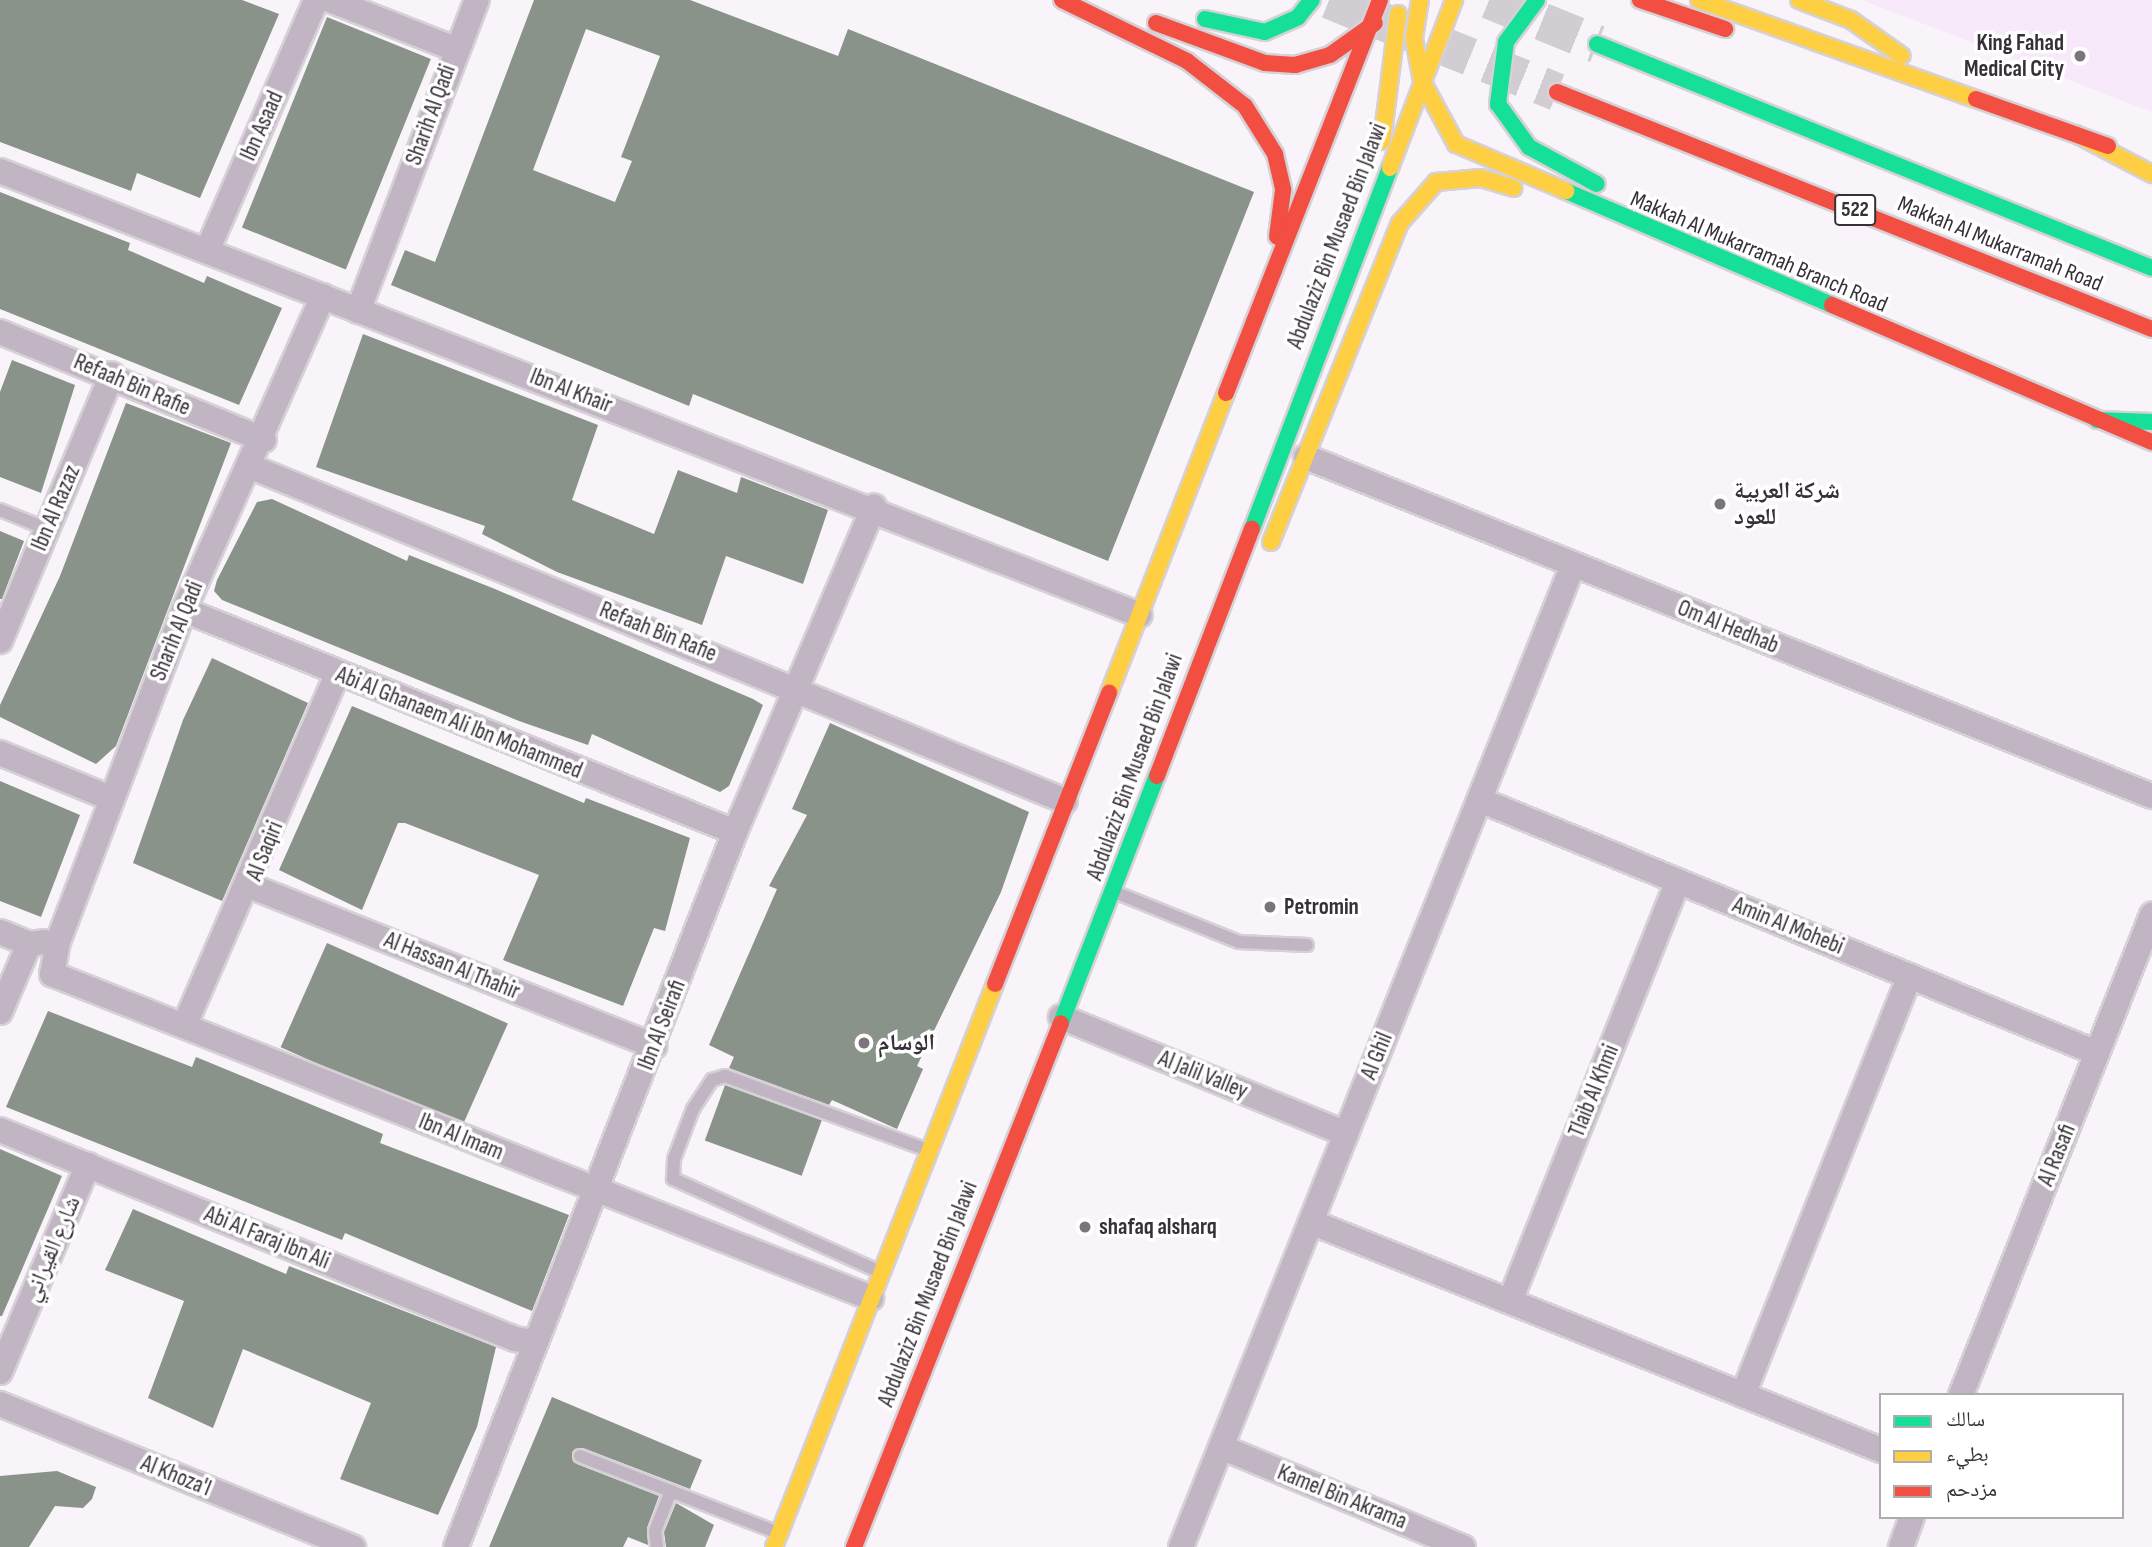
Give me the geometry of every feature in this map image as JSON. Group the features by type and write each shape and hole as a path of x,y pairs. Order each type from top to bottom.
{"main road":[{"path":"1062,0 1217,80 1263,129 1283,190 1272,288"},
{"path":"1091,0 1265,63 1295,65 1330,55 1370,27 1399,0"},
{"path":"1189,13 1265,32 1298,17 1312,0"},
{"name":"Abdulaziz Bin Musaed Bin Jalawi","path":"777,1540 1065,801 1272,288 1380,0"},
{"path":"1363,229 1388,115 1399,0"},
{"name":"Makkah Al Mukarramah Branch Road","path":"1420,0 1414,39 1422,81 1456,144 1483,160 2152,442"},
{"path":"1330,134 1392,57 1451,6 1469,0"},
{"path":"1537,0 1523,11 1501,60 1498,104 1511,126 1529,147 1763,278"},
{"path":"1640,0 1893,83 1949,90"},
{"path":"1699,0 2152,163"},
{"path":"1799,0 1851,20 1949,90"},
{"name":"Abdulaziz Bin Musaed Bin Jalawi","path":"854,1547 1061,1017 1113,892 1203,646 1451,6"},
{"name":"Makkah Al Mukarramah Road","path":"1597,44 2152,268"},
{"name":"Makkah Al Mukarramah Road","path":"1557,92 2152,329"},
{"path":"2076,134 2152,174"},
{"path":"1262,565 1400,223 1436,182 1481,178 1763,278"},
{"path":"2097,420 2152,422"},
{"path":"1203,646 1244,599"}],"street":[{"name":"Ibn Asaad","path":"207,251 316,0"},
{"path":"330,0 455,49"},
{"name":"Sharih Al Qadi","path":"358,311 455,49 477,0"},
{"name":"Ibn Al Khair","path":"0,171 358,311 874,506 1140,615"},
{"name":"Sharih Al Qadi","path":"52,974 58,941 184,610 249,466 264,440 323,296"},
{"name":"Refaah Bin Rafie","path":"0,332 112,374 264,440"},
{"name":"Ibn Al Razaz","path":"0,641 112,374"},
{"name":"Om Al Hedhab","path":"1306,457 2152,796"},
{"name":"Refaah Bin Rafie","path":"249,466 798,689 1065,801"},
{"name":"Ibn Al Seirafi","path":"456,1547 535,1342 597,1193 735,832 874,506"},
{"name":"Al Ghil","path":"1181,1547 1573,565"},
{"name":"Abi Al Ghanaem Ali Ibn Mohammed","path":"184,610 337,674 735,832"},
{"name":"Al Saqiri","path":"185,1024 250,886 337,674"},
{"path":"0,753 112,799"},
{"name":"Amin Al Mohebi","path":"1480,800 2097,1053"},
{"name":"Tlaib Al Khmi","path":"1510,1301 1678,881"},
{"name":"Al Hassan Al Thahir","path":"250,886 654,1046"},
{"name":"Al Rasafi","path":"1962,1393 2152,915"},
{"path":"0,932 29,944 58,941"},
{"path":"0,1012 29,944"},
{"name":"Ibn Al Imam","path":"52,974 185,1024 597,1193 871,1298"},
{"path":"1743,1395 1910,976"},
{"name":"Al Jalil Valley","path":"1061,1017 1346,1134"},
{"name":"Abi Al Faraj Ibn Ali","path":"0,1130 515,1339 535,1342"},
{"name":"شارع القيراني","path":"0,1372 88,1165"},
{"path":"1311,1222 1879,1449"},
{"name":"Al Khoza'I","path":"0,1404 353,1547"},
{"name":"Kamel Bin Akrama","path":"1221,1447 1463,1547"},
{"path":"1901,1547 1911,1519"}],"lane":[{"path":"0,510 47,529"},
{"path":"1113,892 1239,942 1307,945"},
{"path":"881,1273 673,1179 688,1121 712,1080 725,1076 929,1151"},
{"path":"580,1456 671,1491 777,1540"},
{"path":"657,1547 655,1531 671,1491"}],"shaded area":[{"name":"King Fahad Medical City","path":"1862,0 2152,0 2152,112"}],"building":[{"path":"0,0 242,0 279,14 200,198 137,173 131,191 0,142"},
{"path":"534,0 690,0 838,56 848,29 1254,192 1108,561 693,394 689,406 391,285 405,250 435,262","holes":["586,29 660,56 621,157 632,161 615,202 533,170"]},
{"path":"327,17 431,59 346,269 242,227"},
{"path":"0,192 130,243 128,250 204,283 207,276 282,308 239,405 0,309"},
{"path":"363,334 598,425 572,500 654,534 678,470 737,493 741,477 828,510 803,584 726,556 702,625 557,572 482,534 485,526 316,467"},
{"path":"12,360 75,385 41,493 0,477 0,392"},
{"path":"126,403 231,443 116,746 96,764 0,717 0,705 60,576"},
{"path":"272,499 407,561 409,555 495,589 763,705 729,786 720,792 592,734 588,745 519,721 222,600 214,591 217,580 257,502"},
{"path":"0,531 24,541 2,599 0,599"},
{"path":"212,658 308,703 222,901 133,863 183,720"},
{"path":"352,706 584,803 586,798 690,838 665,931 654,928 623,1006 503,960 539,875 405,823 398,823 362,910 279,870"},
{"path":"830,723 1029,812 1001,892 917,1066 923,1069 897,1129 832,1100 829,1105 729,1068 734,1057 709,1045 777,889 769,886 807,815 792,809"},
{"path":"0,781 80,815 41,917 0,901"},
{"path":"327,943 508,1024 462,1128 281,1047"},
{"path":"48,1011 192,1067 196,1057 383,1134 380,1143 569,1215 532,1311 345,1233 342,1240 6,1107"},
{"path":"725,1085 822,1120 802,1176 705,1140"},
{"path":"0,1149 62,1176 2,1316 0,1316"},
{"path":"133,1209 286,1274 289,1266 496,1347 477,1427 438,1515 340,1479 371,1403 243,1349 213,1428 148,1398 184,1301 105,1270"},
{"path":"552,1397 702,1460 690,1489 583,1448 572,1452 577,1464 659,1496 647,1528 648,1545 628,1537 623,1547 489,1547"},
{"path":"57,1471 96,1487 92,1499 83,1508 55,1506 29,1547 0,1547 0,1476"},
{"path":"676,1503 714,1525 705,1547 666,1547 664,1532"}],"tunnel":[{"path":"1329,0 1557,92"},
{"path":"1489,0 1597,44"}],"traffic: fast":[{"path":"1205,19 1265,32 1298,17 1312,0"},
{"path":"1537,0 1506,42 1498,104 1529,147 1597,184"},
{"path":"1597,44 2152,268"},
{"path":"1252,529 1390,168"},
{"path":"1566,191 1832,305"},
{"path":"2097,420 2152,422"},
{"path":"1061,1023 1157,776"}],"traffic: slow":[{"path":"1420,0 1414,39 1422,81 1456,144 1566,191"},
{"path":"1390,168 1454,0"},
{"path":"1699,0 1976,99"},
{"path":"1799,0 1851,20 1902,56"},
{"path":"1382,141 1398,14"},
{"path":"2076,134 2152,174"},
{"path":"1271,542 1400,223 1436,182 1481,178 1514,188"},
{"path":"1109,693 1226,393"},
{"path":"774,1547 995,984"}],"traffic: jam":[{"path":"1062,0 1187,61 1245,106 1275,154 1283,190 1277,237"},
{"path":"1226,393 1380,0"},
{"path":"1640,0 1725,29"},
{"path":"1156,23 1265,63 1295,65 1330,55 1375,23"},
{"path":"1557,92 2152,329"},
{"path":"1976,99 2108,146"},
{"path":"1832,305 2152,442"},
{"path":"1157,776 1252,529"},
{"path":"995,984 1109,693"},
{"path":"854,1547 1061,1023"}],"place":[{"name":"King Fahad Medical City","path":"2080,56"},
{"name":"شركة العربية للعود","path":"1720,504"},
{"name":"Petromin","path":"1270,907"},
{"name":"الوسام","path":"864,1043"},
{"name":"shafaq alsharq","path":"1085,1227"}]}
